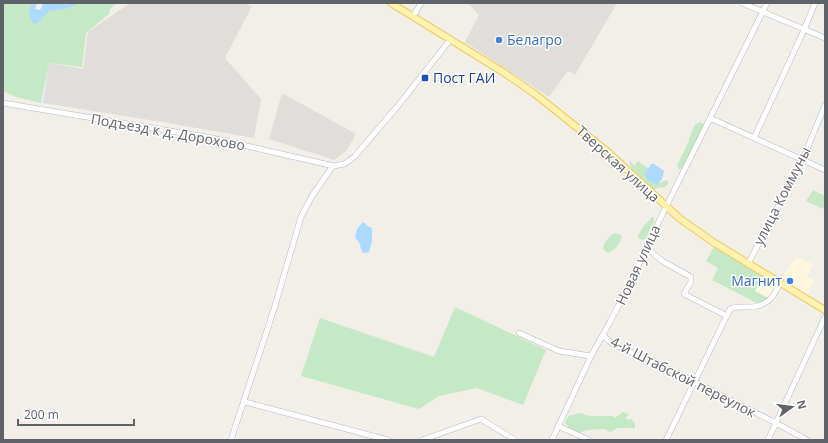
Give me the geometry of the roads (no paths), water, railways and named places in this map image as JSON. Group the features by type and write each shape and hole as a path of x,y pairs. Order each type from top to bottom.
{"main road":[{"name":"Тверская улица","path":"391,3 503,72 543,100 618,162 679,218 713,242 825,310"}],"street":[{"path":"413,17 421,3"},
{"path":"742,3 825,38"},
{"name":"Новая улица","path":"552,440 591,356 628,287 646,247 767,3"},
{"path":"754,138 815,3"},
{"path":"231,440 245,402 301,217 312,196 332,167 344,164 354,157 397,107 450,40"},
{"name":"Подъезд к д. Дорохово","path":"3,104 212,138 332,167"},
{"name":"улица Коммуны","path":"748,264 803,159 825,105"},
{"path":"710,118 825,170"},
{"path":"646,247 662,261 691,277 691,282 684,294 727,316"},
{"path":"666,440 732,307 754,306 770,300 775,295 780,284"},
{"path":"768,440 825,317"},
{"path":"519,333 559,351 591,356"},
{"name":"4-й Штабской переулок","path":"603,335 616,346 653,361 807,440"},
{"path":"245,402 388,440"},
{"path":"422,440 481,419 515,440"},
{"path":"558,426 589,440"}],"water":[{"path":"32,3 37,3 35,9 39,10 41,9 43,3 76,3 75,6 49,11 39,22 34,24 29,14"},
{"path":"651,164 654,164 664,171 662,179 657,185 647,179 645,174"},
{"path":"363,222 372,228 372,242 369,252 365,253 362,252 359,242 355,238 357,229"}],"place":[{"name":"Белагро","path":"499,40"},
{"name":"Пост ГАИ","path":"425,78"},
{"name":"Магнит","path":"790,281"}]}
